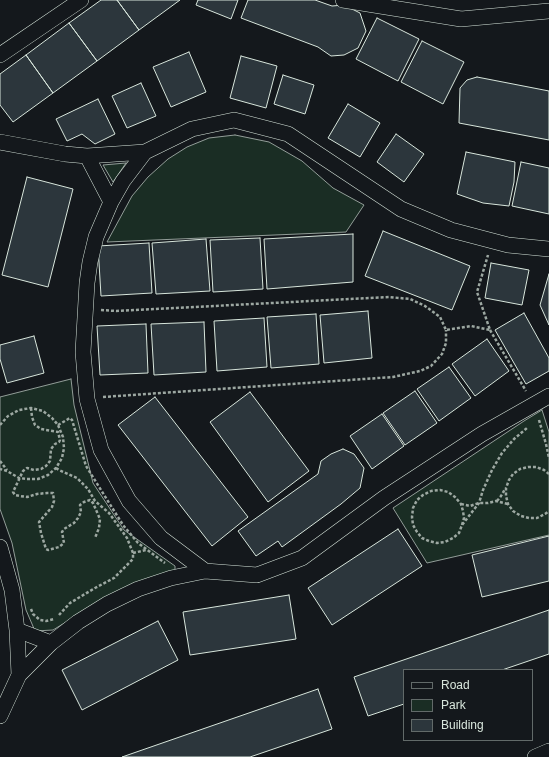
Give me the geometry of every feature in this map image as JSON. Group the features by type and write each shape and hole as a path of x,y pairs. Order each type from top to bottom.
{"street":[{"path":"0,55 81,0"},
{"path":"343,0 461,19 549,11"},
{"path":"0,142 65,154 87,156 145,152 192,129 234,120 288,134 401,209 451,230 508,245 549,249"},
{"path":"145,152 123,181 111,202 96,237 90,262 86,282 83,352 87,399 101,450 129,501 161,538 205,571"},
{"path":"87,156 111,202"},
{"path":"0,716 19,675 51,643 78,622 107,604 145,587 171,578 205,571 257,575 302,558 390,494 482,434 549,396"},
{"path":"0,547 12,590 17,630 19,675"},
{"path":"17,630 51,643"},
{"path":"535,757 549,751"}],"path":[{"path":"492,241 477,292 490,330 530,397"},
{"path":"85,309 116,311 389,297 410,299 425,306 440,317 446,330 446,343 442,354 431,366 420,371 393,377 87,399"},
{"path":"446,330 471,326 490,330"},
{"path":"31,408 35,425 41,429 58,432 60,440 51,449 50,461 46,466 41,469 34,470 27,468 23,471 13,492 15,495 27,497 47,492 53,493 54,501 52,507 39,522 46,549 48,550 59,547 64,543 62,532 64,529 74,524 81,512 80,505 90,500 93,503 100,519 99,528 95,538"},
{"path":"0,425 8,416 19,410 31,408 43,411 52,418 58,425 64,437 62,458 56,468 48,475 27,479 19,478 0,469"},
{"path":"58,425 64,420 70,418 72,420 86,466 123,525 138,543 167,565"},
{"path":"533,422 539,419 549,458"},
{"path":"462,526 479,503 492,470 502,453 528,426 521,429"},
{"path":"0,461 7,471"},
{"path":"549,474 536,467 520,469 508,480 506,488 508,504 520,516 537,518 549,510"},
{"path":"31,607 33,614 40,620 53,620 70,604 114,578 133,559 133,552 127,538 109,514 95,501 88,489 77,478 56,468"},
{"path":"415,496 428,488"},
{"path":"496,501 506,488"},
{"path":"440,490 448,492 455,497 463,511 464,518 462,526 459,533 445,542 437,543 429,541 422,538 413,525 413,508 417,500 423,494 440,490"},
{"path":"460,504 470,506 479,503 496,501 508,504"},
{"path":"133,552 147,550"}],"green space":[{"path":"235,135 269,142 302,161 333,188 364,205 346,232 107,242 132,196 148,177 168,159 187,147 209,138"},
{"path":"126,163 113,182 103,165"},
{"path":"71,379 74,405 93,483 124,530 175,566 175,576 102,600 53,630 35,631 26,610 12,543 0,509 0,397"},
{"path":"542,410 549,432 549,535 427,563 393,508"}],"building":[{"path":"101,0 117,0 139,30 97,61 69,23"},
{"path":"117,0 180,0 139,30"},
{"path":"198,0 238,0 231,19 196,5"},
{"path":"248,0 315,0 332,6 344,5 360,13 366,31 358,48 344,55 331,56 318,47 241,18"},
{"path":"377,18 419,39 398,81 356,59"},
{"path":"69,23 97,61 53,93 26,55"},
{"path":"422,41 464,62 443,104 401,82"},
{"path":"189,52 206,92 171,107 153,67"},
{"path":"26,55 53,93 13,122 0,105 0,74"},
{"path":"241,56 277,66 266,108 230,98"},
{"path":"283,75 314,85 305,114 274,104"},
{"path":"477,77 549,91 549,140 459,123 460,88 467,80"},
{"path":"141,83 156,116 127,128 112,96"},
{"path":"98,99 115,134 95,144 82,134 67,141 56,119"},
{"path":"348,104 380,123 360,157 328,138"},
{"path":"396,134 424,154 404,182 377,162"},
{"path":"466,152 515,162 514,182 509,206 483,203 457,194"},
{"path":"521,162 549,168 549,214 512,206"},
{"path":"27,177 73,189 48,287 2,275"},
{"path":"383,231 470,266 452,310 365,276"},
{"path":"353,234 353,282 267,289 264,239"},
{"path":"260,238 263,289 213,292 210,240"},
{"path":"206,239 210,291 156,294 152,243"},
{"path":"149,243 152,293 101,296 98,246"},
{"path":"491,263 529,270 522,305 485,298"},
{"path":"549,274 549,325 540,305"},
{"path":"368,311 372,358 324,363 320,315"},
{"path":"524,313 549,358 549,371 526,384 495,330"},
{"path":"316,314 319,364 271,368 267,317"},
{"path":"264,318 267,367 217,371 214,321"},
{"path":"204,322 206,372 154,375 151,324"},
{"path":"146,324 148,373 100,375 97,326"},
{"path":"34,336 44,373 7,383 0,359 0,345"},
{"path":"487,339 509,371 475,396 452,364"},
{"path":"449,367 471,398 439,421 417,389"},
{"path":"415,391 437,423 405,445 383,413"},
{"path":"250,392 309,471 268,502 210,422"},
{"path":"155,397 248,517 212,546 118,425"},
{"path":"382,414 404,446 372,469 350,436"},
{"path":"343,449 354,454 364,468 360,488 341,504 282,547 278,541 256,556 238,531 318,474 321,461 331,454"},
{"path":"398,529 422,566 332,625 308,588"},
{"path":"549,536 549,581 482,597 472,555"},
{"path":"289,595 296,639 190,655 183,612"},
{"path":"549,610 549,654 505,669 403,669 403,704 368,716 354,677"},
{"path":"158,621 178,660 82,710 62,670"},
{"path":"318,689 332,729 250,757 122,757"}]}
